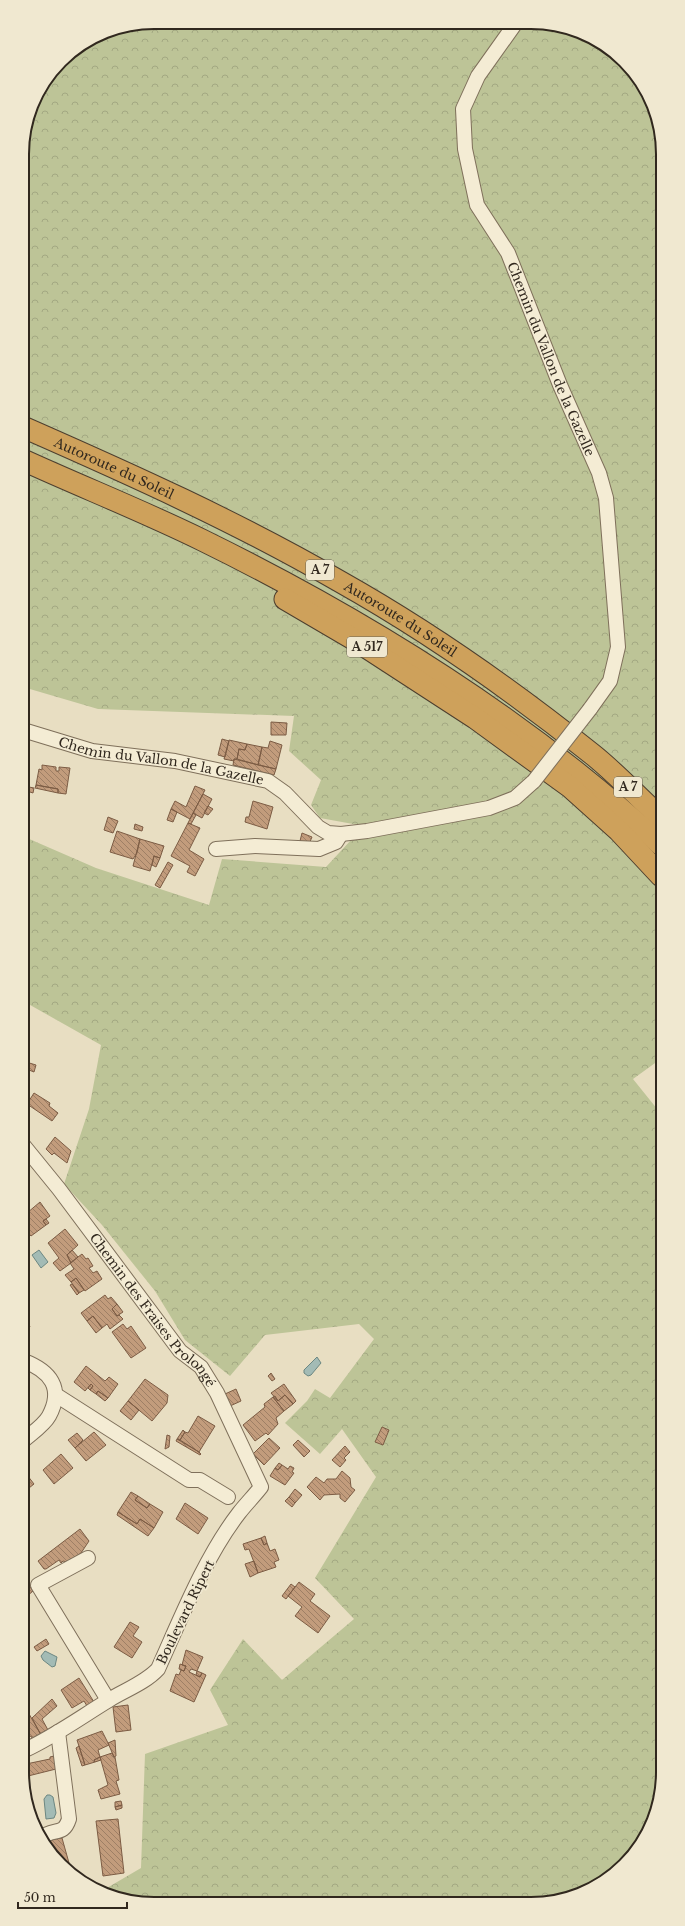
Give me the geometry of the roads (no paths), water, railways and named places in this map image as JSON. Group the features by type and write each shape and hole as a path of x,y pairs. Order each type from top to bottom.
{"highway":[{"name":"Autoroute du Soleil","path":"29,430 195,505 339,581 442,643 476,666 594,755 656,813"},
{"name":"Autoroute du Soleil","path":"31,464 202,540 327,606 399,648 535,740 620,806 656,841"},
{"name":"A 517","path":"31,464 298,606 355,640 469,714 570,787 619,830 656,870"},
{"path":"594,755 656,804"}],"street":[{"name":"Chemin du Vallon de la Gazelle","path":"29,732 92,751 175,761 268,781 285,793 318,827 328,833 341,834 367,831 494,806 515,798 534,781 610,681 618,646 606,498 599,473 560,385 508,253 477,205 466,149 463,109 478,76 511,29"},
{"path":"216,849 255,846 319,849 336,842 341,834"},
{"name":"Chemin des Fraises Prolongé","path":"29,1152 59,1189 180,1351 200,1367 217,1393 261,1487"},
{"path":"29,1363 45,1371 53,1382 56,1395 48,1417 29,1435"},
{"path":"56,1395 189,1480 200,1480 228,1497"},
{"name":"Boulevard Ripert","path":"29,1747 58,1732 108,1700 152,1675 158,1669 186,1607 211,1557 239,1513 261,1487"},
{"path":"88,1558 38,1585 108,1700"},
{"path":"46,1834 62,1831 66,1827 69,1819 58,1732"}],"water":[{"path":"39,1250 48,1262 41,1268 32,1255"},
{"path":"317,1357 321,1363 311,1375 308,1376 304,1373 304,1370"},
{"path":"45,1651 57,1657 55,1666 52,1667 43,1660 41,1656"},
{"path":"47,1795 53,1797 56,1813 54,1818 46,1819 44,1799"}]}
